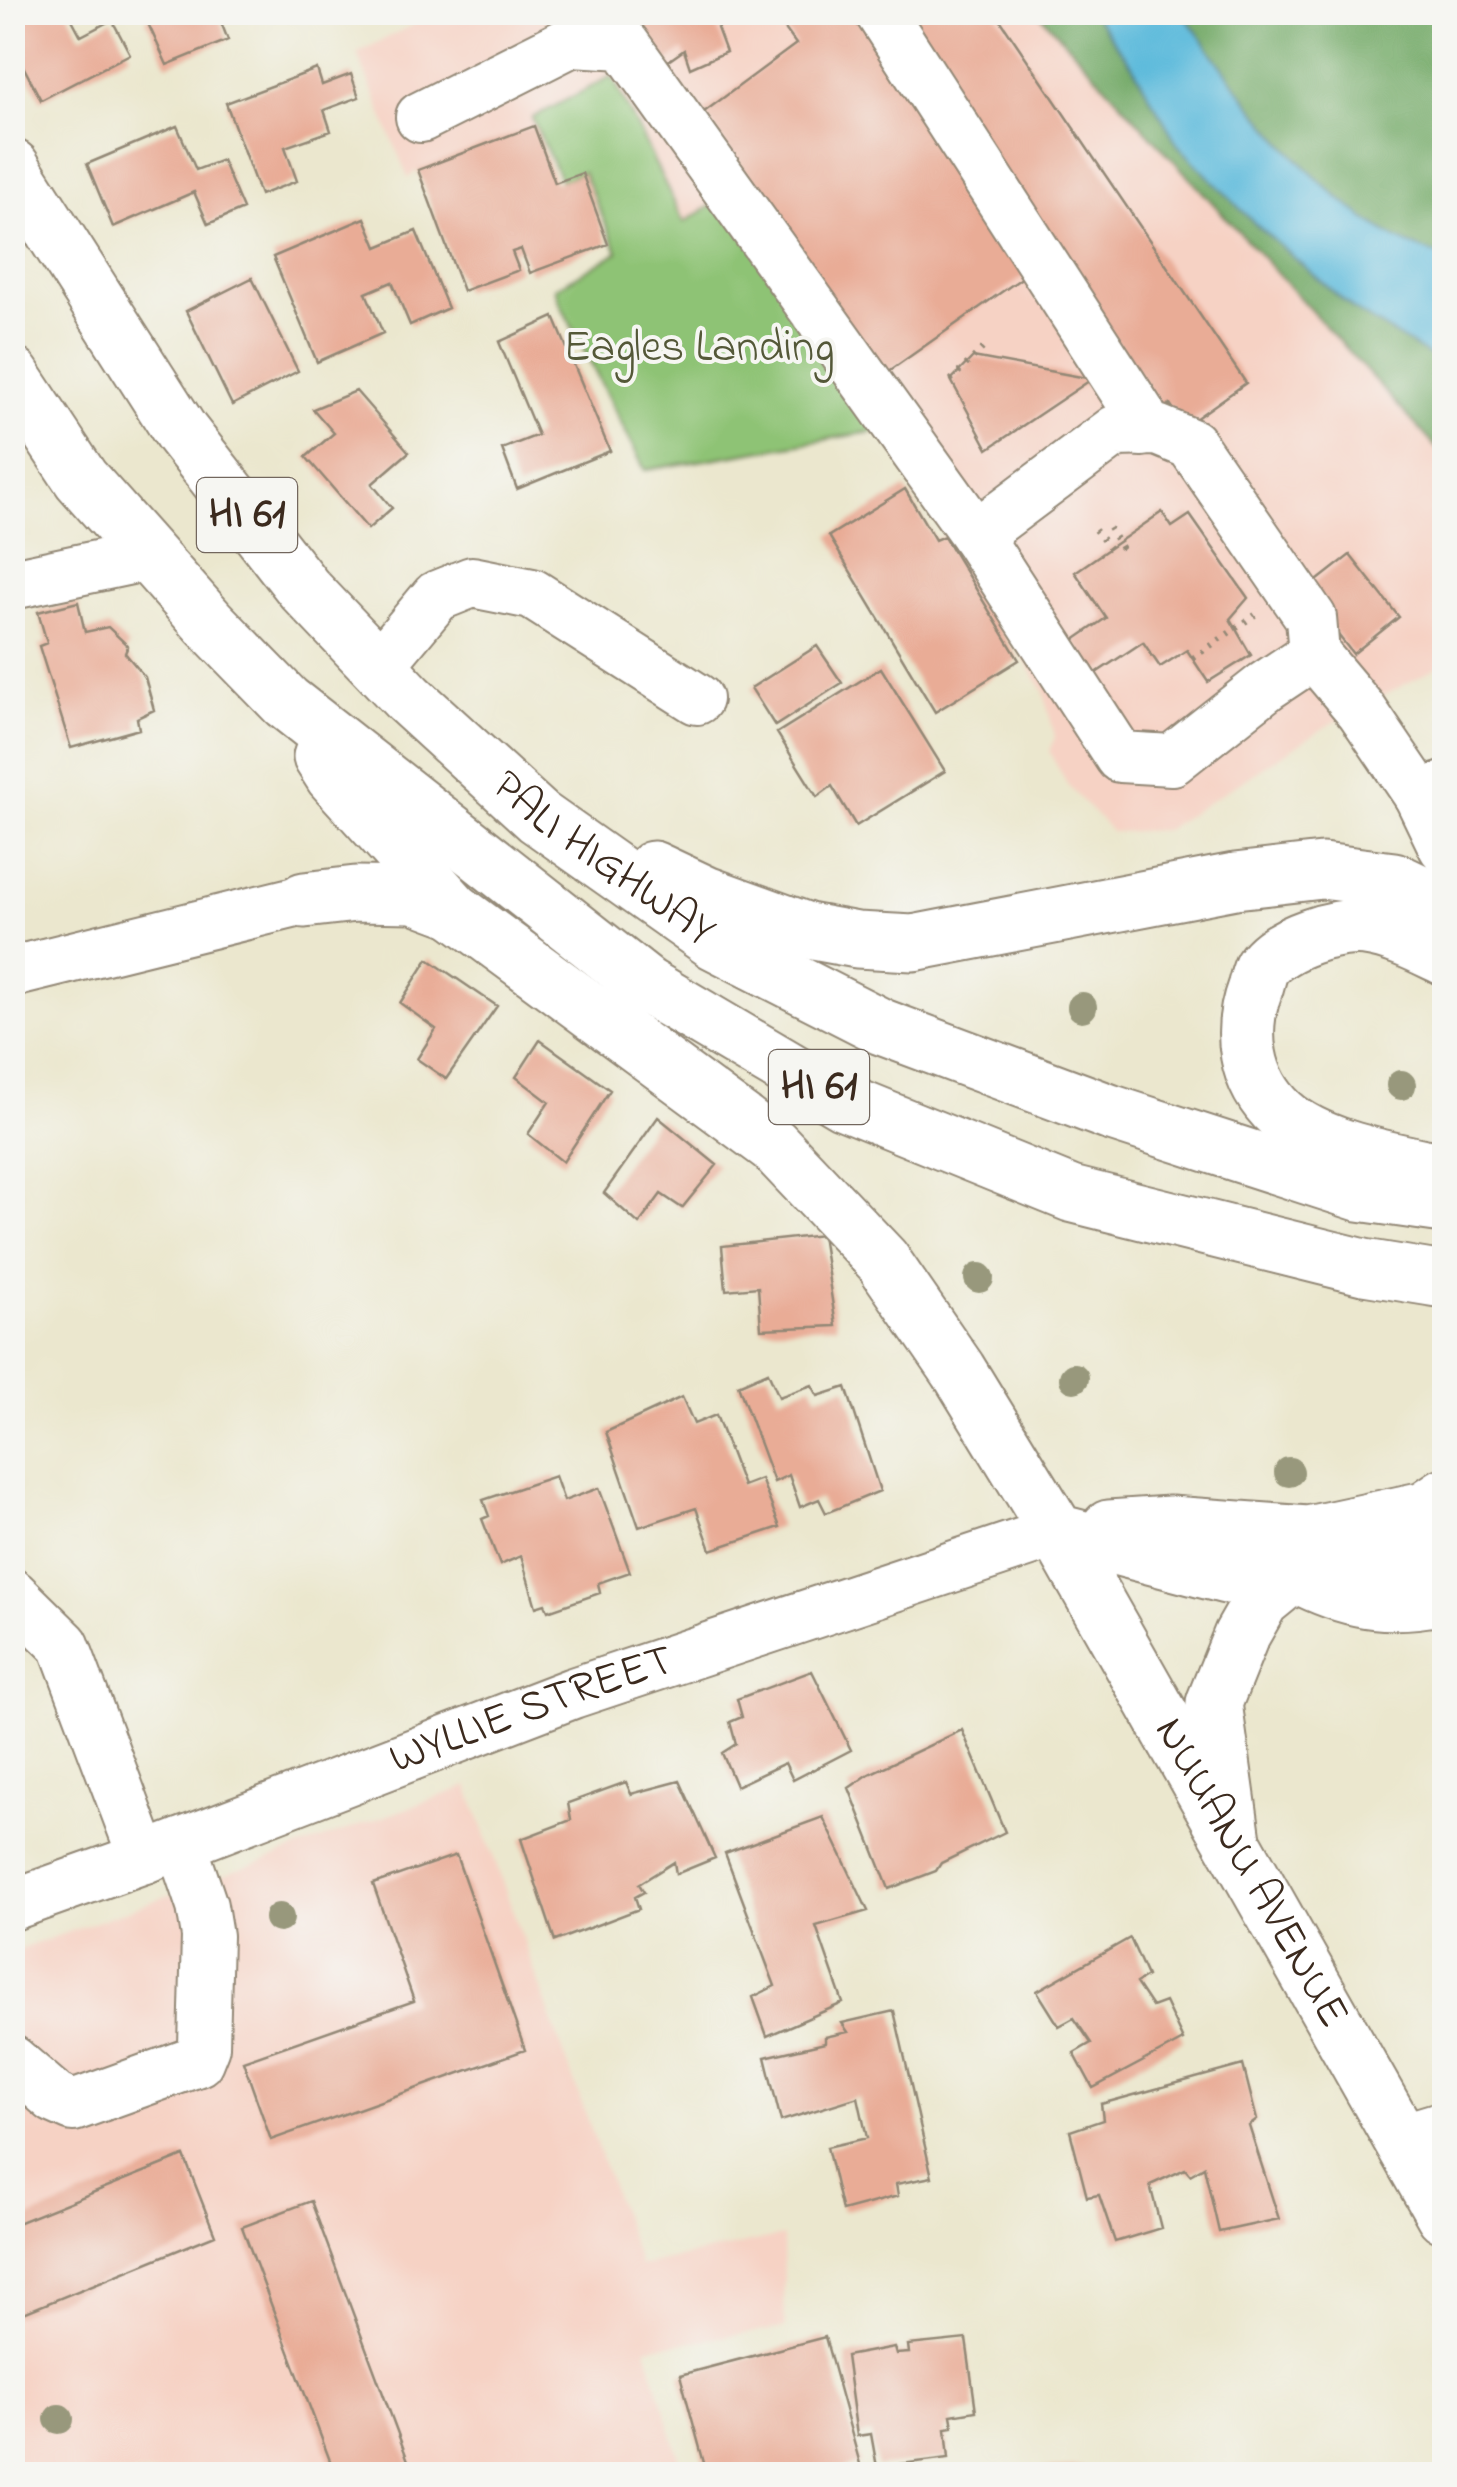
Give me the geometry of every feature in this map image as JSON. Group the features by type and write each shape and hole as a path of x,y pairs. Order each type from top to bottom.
{"main road":[{"name":"PALI HIGHWAY","path":"12,167 181,432 304,588 378,666 538,817 716,942 882,1027 1109,1112 1359,1193 1444,1205"},
{"name":"PALI HIGHWAY","path":"12,374 81,479 209,623 286,702 647,986 844,1102 1071,1194 1364,1266 1444,1280"},
{"path":"286,702 333,776 454,910"},
{"path":"304,900 337,861 343,843 342,814 333,776"},
{"path":"538,817 706,894 808,931 857,940 913,943 1235,881 1322,871 1394,880 1444,904"},
{"path":"304,900 356,894 414,895 454,910"},
{"name":"NUUANU AVENUE","path":"454,910 774,1146 882,1260 958,1370 1233,1840 1423,2132 1444,2215"},
{"path":"1444,957 1404,938 1364,927 1330,930 1296,942 1263,965 1248,1006 1244,1044 1257,1082 1280,1113 1310,1133 1374,1156 1444,1171"},
{"path":"1056,1532 1170,1524 1308,1534 1425,1509 1444,1496"},
{"path":"1056,1532 1226,1576 1317,1573 1444,1548"},
{"path":"1294,1574 1339,1595 1406,1604 1444,1596"},
{"path":"1233,1840 1214,1704 1240,1636 1261,1601 1294,1574"}],"street":[{"path":"880,12 1140,414 1141,430"},
{"path":"421,117 572,40 624,44 976,536 1120,757 1172,760 1266,686 1314,654"},
{"path":"976,536 1115,431 1158,430 1191,444 1310,618 1314,654 1362,711 1434,811 1394,880"},
{"path":"12,584 149,555"},
{"path":"378,666 437,596 472,582 532,594 696,700"},
{"path":"12,972 304,900"},
{"name":"WYLLIE STREET","path":"12,1905 573,1693 1056,1532"},
{"path":"12,1594 64,1646 162,1851 202,1906 207,1936 204,2046 198,2062 73,2106 55,2098 12,2061"}],"path":[{"path":"950,380 983,348"},
{"path":"1108,528 1121,547 1118,543"},
{"path":"1095,530 1111,550"},
{"path":"1193,658 1268,606"}],"shaded area":[{"path":"436,13 1039,13 1444,456 1443,664 1327,726 1165,830 1112,832 1068,786 1049,751 1055,737 1043,690 882,430 645,470 555,288 618,253 583,172 561,181 534,126 418,170 408,178 357,53"},
{"path":"468,1786 640,2266 783,2236 785,2328 646,2348 684,2474 13,2474 13,1952"}],"green space":[{"path":"1039,13 1444,13 1444,456"},
{"name":"Eagles Landing","path":"612,76 684,222 721,200 882,430 645,470 555,288 618,252 583,172 561,181 532,118"}],"water":[{"path":"1092,13 1183,13 1277,136 1332,192 1394,237 1444,257 1444,365 1353,309 1255,224 1178,145 1132,65"}],"building":[{"path":"12,12 68,12 81,36 112,20 130,54 41,100 12,45"},
{"path":"160,12 217,12 228,40 167,65 146,19"},
{"path":"615,12 742,12 717,28 726,52 690,68 684,50 654,71"},
{"path":"773,12 856,12 1033,270 882,376 704,112 796,44"},
{"path":"894,12 995,12 1246,383 1185,426 1170,404 1162,409"},
{"path":"317,69 322,85 351,74 359,97 324,110 331,131 285,147 297,181 260,195 226,103"},
{"path":"177,126 196,170 222,160 243,209 208,224 194,192 113,227 87,164"},
{"path":"534,126 555,183 582,173 608,244 530,273 521,249 512,252 519,270 463,291 418,170"},
{"path":"365,218 377,247 416,231 448,308 410,325 392,282 366,293 383,333 317,362 273,257"},
{"path":"252,278 298,371 232,405 186,311"},
{"path":"554,317 610,451 517,489 502,449 538,435 499,342"},
{"path":"973,357 1092,379 988,449 951,380"},
{"path":"356,391 409,452 372,484 392,508 368,529 306,457 334,433 313,409"},
{"path":"905,489 935,540 944,536 1019,660 935,712 829,536"},
{"path":"1162,512 1172,527 1190,515 1248,598 1230,619 1251,655 1208,682 1187,650 1160,667 1143,642 1096,673 1074,640 1106,618 1075,572"},
{"path":"1350,555 1399,617 1353,654 1304,591"},
{"path":"78,602 85,632 108,627 128,646 125,653 145,677 154,710 137,718 139,729 71,748 39,646 47,643 38,612"},
{"path":"817,646 842,683 775,726 751,688"},
{"path":"881,668 945,771 856,826 832,786 817,797 777,733"},
{"path":"428,959 497,1006 446,1079 417,1059 436,1029 400,1003"},
{"path":"540,1040 610,1090 563,1162 528,1134 549,1102 516,1077"},
{"path":"658,1117 717,1165 682,1208 661,1194 639,1224 604,1193"},
{"path":"822,1235 836,1326 761,1329 758,1287 726,1290 722,1246"},
{"path":"768,1372 779,1397 812,1385 818,1396 846,1387 880,1491 826,1513 819,1499 800,1507 789,1475 774,1482 738,1385"},
{"path":"682,1397 694,1424 716,1415 743,1486 761,1479 780,1527 711,1550 696,1508 639,1527 606,1432"},
{"path":"555,1476 564,1501 599,1488 630,1572 598,1583 600,1593 548,1611 545,1604 536,1607 521,1556 500,1565 482,1519 489,1516 483,1500"},
{"path":"812,1671 851,1750 793,1780 785,1763 736,1786 722,1753 736,1744 730,1722 742,1717 737,1699"},
{"path":"962,1730 1005,1832 941,1863 936,1871 889,1889 849,1788 869,1774"},
{"path":"680,1781 715,1858 676,1874 674,1862 639,1884 644,1892 635,1897 639,1909 555,1941 521,1839 571,1820 568,1803 626,1782 631,1794"},
{"path":"823,1817 868,1911 816,1926 843,2003 767,2036 753,1997 775,1986 725,1853"},
{"path":"456,1855 525,2050 271,2140 243,2061 414,2001 373,1884"},
{"path":"1130,1938 1147,1976 1136,1983 1152,2007 1165,2002 1183,2040 1093,2088 1074,2053 1091,2043 1074,2018 1059,2026 1037,1991"},
{"path":"894,2011 932,2177 896,2184 898,2196 842,2211 827,2147 867,2138 858,2097 781,2121 765,2057 825,2043 825,2037 848,2032 842,2023"},
{"path":"1243,2065 1257,2120 1249,2126 1279,2219 1219,2232 1204,2167 1190,2175 1185,2169 1150,2185 1161,2228 1115,2242 1099,2195 1087,2197 1070,2131 1103,2120 1101,2104"},
{"path":"184,2156 215,2235 14,2317 12,2225"},
{"path":"311,2201 413,2474 335,2474 242,2227"},
{"path":"825,2337 860,2464 822,2474 707,2474 680,2375"},
{"path":"966,2339 976,2411 951,2415 953,2427 946,2428 949,2458 877,2467 871,2434 857,2436 846,2356 894,2347 896,2354 909,2353 908,2345"},
{"path":"1084,2467 1086,2474 996,2474 996,2471"}]}
